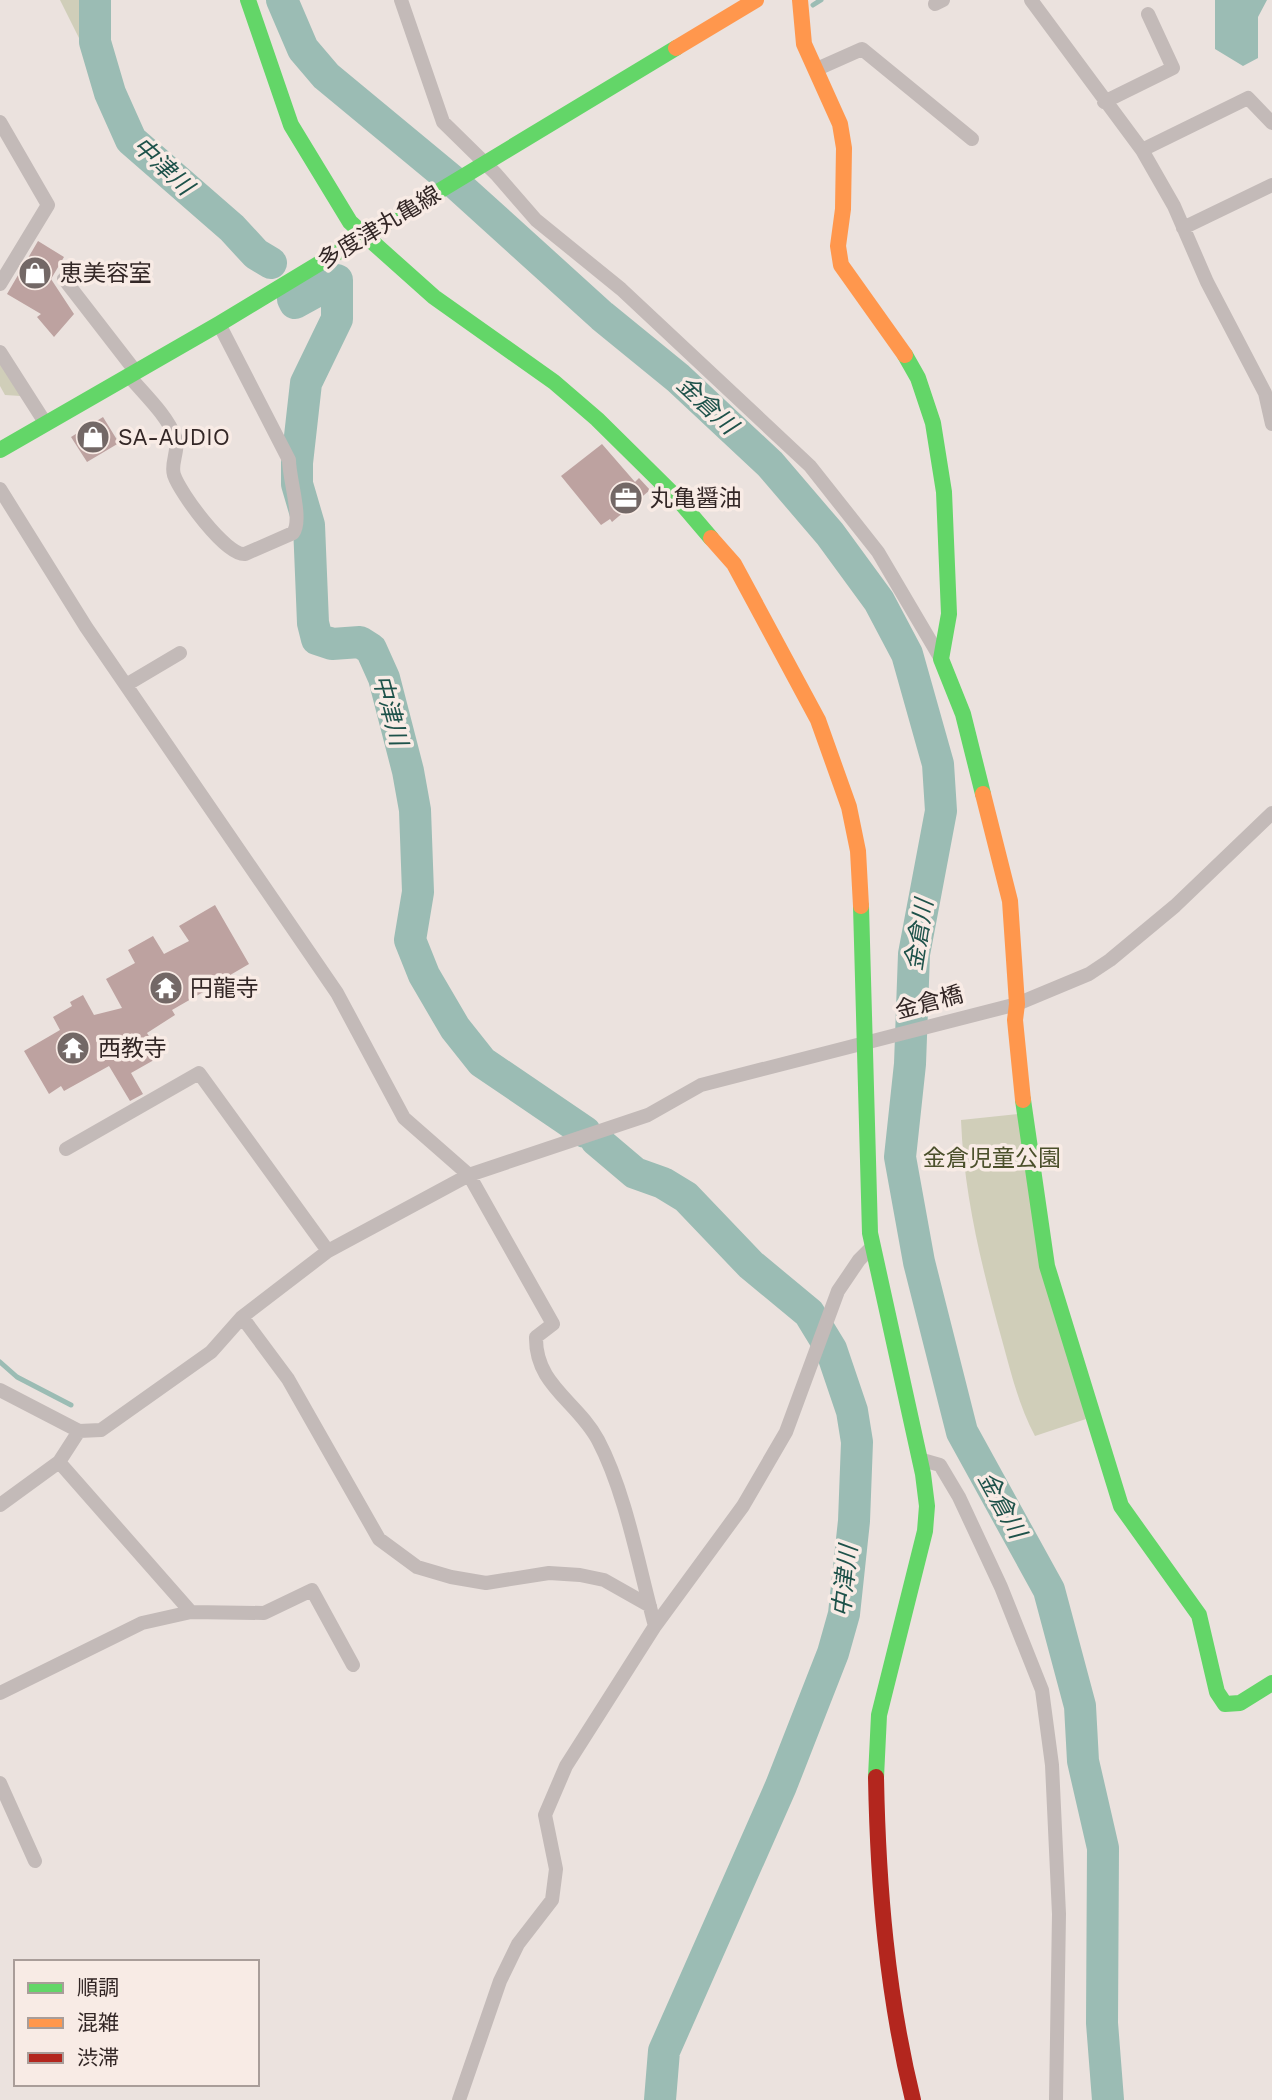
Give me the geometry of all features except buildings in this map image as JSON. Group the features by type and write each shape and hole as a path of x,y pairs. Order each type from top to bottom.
{"street":[{"path":"247,0 290,125 350,222 434,297 554,382 597,419 676,497 734,564 818,720 849,807 858,851 874,1041 866,1172 873,1247 927,1506 925,1531 882,1703 876,1746 887,1971 897,2041 913,2100"},
{"path":"401,0 443,122 486,163 536,220 621,289 810,466 878,552 941,659 963,714 1010,901 1017,1004 1015,1020 1029,1154 1047,1266 1121,1506 1199,1615 1217,1692 1225,1704 1240,1703 1272,1683"},
{"name":"多度津丸亀線","path":"0,449 219,324 756,0"},
{"path":"800,0 804,44 840,124 844,148 843,209 838,229 841,265 899,345 918,377 933,423 943,492 949,614 941,659"},
{"path":"1031,0 1142,150 1265,393 1272,424"},
{"path":"1104,102 1173,68 1148,14"},
{"path":"817,69 862,49 972,139"},
{"path":"1142,150 1248,98 1272,123"},
{"path":"0,122 47,205 0,284"},
{"path":"1183,228 1272,185"},
{"path":"64,279 176,438 174,474 187,499 228,548 239,555 293,533 298,517 289,481 289,460 219,324"},
{"path":"0,352 46,424"},
{"path":"0,489 126,685 337,993 404,1118 469,1175 553,1324 536,1338 536,1357 544,1375 572,1404 596,1437 611,1467 655,1626"},
{"path":"126,685 180,653"},
{"name":"金倉橋","path":"79,1431 101,1430 211,1352 242,1317 328,1251 469,1175 648,1115 701,1085 1017,1004 1089,974 1175,906 1272,813"},
{"path":"66,1149 199,1073 328,1251"},
{"path":"459,2100 500,1981 518,1944 552,1900 556,1869 545,1815 566,1766 655,1626 743,1506 786,1432 838,1291 859,1260 873,1247"},
{"path":"242,1317 288,1380 379,1539 396,1555 417,1567 486,1583 549,1573 580,1575 604,1580 650,1606"},
{"path":"0,1390 79,1431 59,1462 0,1505"},
{"path":"919,1459 940,1465 959,1497 1001,1587 1042,1690 1052,1765 1059,1914 1056,2100"},
{"path":"59,1462 191,1612"},
{"path":"0,1693 142,1623 191,1612 264,1614 312,1590 353,1665"},
{"path":"0,1783 35,1861"}],"green space":[{"path":"60,0 89,0 90,39 79,38"},
{"path":"0,361 21,396 5,395 0,386"},
{"name":"金倉児童公園","path":"1018,1114 1086,1419 1035,1436 1016,1389 981,1259 970,1204 961,1120"}],"water":[{"path":"1215,0 1267,0 1258,17 1258,58 1243,66 1215,49"}],"waterway":[{"name":"中津川","path":"95,0 95,42 110,93 131,140 232,228 256,254 271,263"},
{"name":"金倉川","path":"282,0 303,49 326,76 454,182 602,316 678,378 770,464 830,534 879,601 907,654 938,764 941,811 914,954 910,1064 900,1157 919,1262 962,1432 1049,1590 1080,1706 1083,1761 1103,1848 1102,2023 1108,2100"},
{"path":"813,5 821,0"},
{"name":"中津川","path":"293,299 295,303 337,280 337,319 306,383 297,484 309,525 313,623 317,639 332,644 360,642 371,649 384,678 408,771 415,810 418,892 410,940 424,975 455,1028 482,1062 585,1132"},
{"name":"中津川","path":"596,1140 635,1173 663,1183 686,1197 751,1265 809,1313 831,1349 852,1411 857,1442 854,1521 844,1614 833,1653 781,1786 664,2051 660,2100"},
{"path":"0,1362 17,1377 71,1405"}],"traffic: fast":[{"path":"248,0 291,125 350,222 434,297 554,382 597,419 676,497 711,538"},
{"path":"0,450 219,324 676,48"},
{"path":"905,355 918,378 933,423 944,492 949,614 941,659 963,714 983,794"},
{"path":"861,906 870,1233 923,1474 927,1506 925,1531 879,1715 876,1777"},
{"path":"1023,1100 1047,1266 1121,1506 1199,1615 1217,1692 1225,1704 1240,1703 1272,1683"}],"traffic: slow":[{"path":"676,48 756,0"},
{"path":"800,0 804,44 840,124 844,148 843,209 838,246 841,265 905,355"},
{"path":"711,538 734,564 818,720 849,807 858,851 861,906"},
{"path":"983,794 1010,901 1017,1004 1015,1020 1023,1100"}],"traffic: jam":[{"path":"876,1777 879,1859 890,1980 913,2100"}],"place":[{"name":"恵美容室","path":"35,273"},
{"name":"SA-AUDIO","path":"93,437"},
{"name":"丸亀醤油","path":"626,498"},
{"name":"円龍寺","path":"166,988"},
{"name":"西教寺","path":"73,1048"}]}
